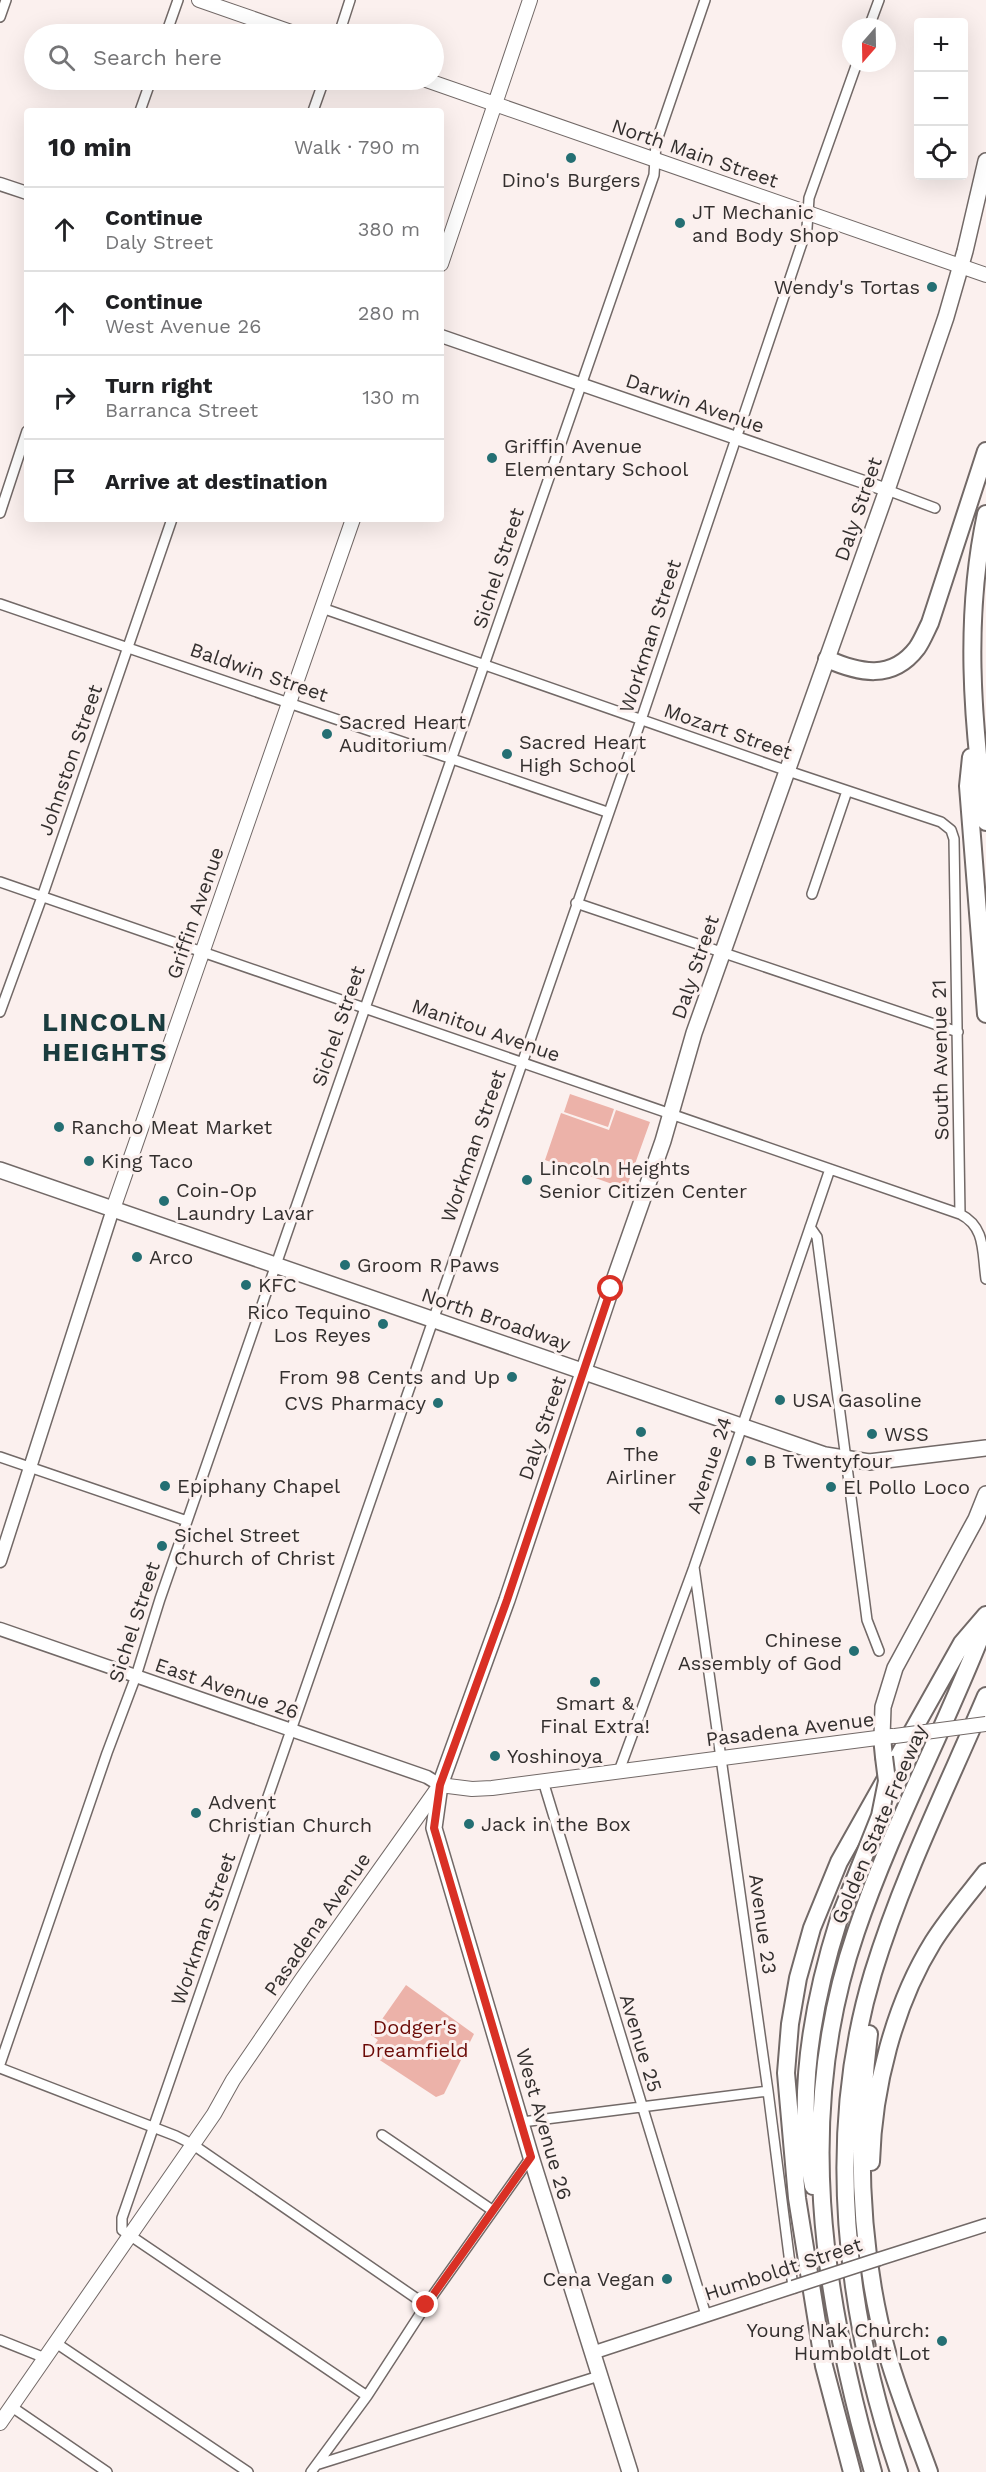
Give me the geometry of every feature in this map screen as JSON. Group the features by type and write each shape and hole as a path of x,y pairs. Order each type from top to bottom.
{"highway":[{"path":"827,659 851,669 867,672 889,669 904,660 917,648 930,623 986,451"},
{"path":"986,514 976,578 972,650 974,723 986,822"},
{"path":"974,723 969,786 986,1014"},
{"path":"852,2472 816,2327 797,2198 788,2123 786,2073 790,2024 798,1978 812,1928 839,1862 962,1643 986,1615"},
{"name":"Golden State Freeway","path":"873,2472 844,2362 823,2236 820,2127 829,2036 855,1934 881,1863 967,1672 986,1623"},
{"path":"899,2472 874,2386 858,2309 846,2222 845,2132 849,2087 859,2030 873,1973 905,1885 986,1696"},
{"path":"823,2236 806,2154 806,2099 810,2041 826,1958 880,1816 886,1781 884,1757 888,1736"},
{"path":"867,2244 871,2152 882,2078 896,2021 915,1975 934,1941 986,1872"},
{"path":"873,1973 863,2085 862,2209 877,2306 888,2355 929,2472"},
{"path":"836,2415 845,2472"},
{"path":"922,2452 934,2472"}],"main road":[{"path":"199,0 268,24"},
{"path":"444,255 530,0"},
{"name":"North Main Street","path":"444,86 986,275"},
{"name":"Daly Street","path":"440,1785 507,1600 672,1113 694,1032 887,490 961,266 986,161"},
{"name":"Griffin Avenue","path":"113,1209 352,522"},
{"name":"North Broadway","path":"0,1170 825,1455 869,1462 986,1448"},
{"path":"888,1736 883,1707 896,1668 976,1519 986,1494"},
{"name":"Pasadena Avenue","path":"0,2423 192,2144 302,1978 440,1785 472,1789 986,1724"},
{"name":"West Avenue 26","path":"440,1785 434,1828 531,2157 630,2472"}],"street":[{"path":"0,17 6,0"},
{"path":"170,24 178,0"},
{"path":"342,24 350,0"},
{"name":"Sichel Street","path":"0,2066 107,1753 136,1676 364,1007 453,758 543,490 583,385 654,175 658,136 705,0"},
{"path":"872,18 879,0"},
{"name":"Workman Street","path":"130,2235 122,2230 122,2217 607,812 641,720 807,228 809,198 853,72"},
{"path":"141,108 147,90"},
{"path":"314,108 320,90"},
{"path":"0,184 24,193"},
{"name":"Darwin Avenue","path":"444,337 935,508"},
{"path":"0,513 24,440"},
{"name":"Johnston Street","path":"0,1011 42,897 171,522"},
{"name":"Baldwin Street","path":"0,604 607,812"},
{"name":"Mozart Street","path":"322,608 788,771 943,822 951,830"},
{"path":"812,894 847,791"},
{"name":"South Avenue 21","path":"951,830 954,839 960,1214"},
{"name":"Manitou Avenue","path":"0,882 960,1214"},
{"path":"576,903 958,1032"},
{"name":"Avenue 24","path":"619,1771 694,1567 830,1169"},
{"name":"Griffin Avenue","path":"0,1561 113,1209"},
{"path":"960,1214 972,1220 980,1232 986,1279"},
{"path":"810,1227 817,1237 848,1460 867,1620 879,1651"},
{"path":"0,1457 187,1521"},
{"name":"Avenue 23","path":"694,1567 768,2091 793,2287"},
{"name":"East Avenue 26","path":"0,1629 427,1777 440,1785"},
{"name":"Avenue 25","path":"543,1781 706,2315"},
{"path":"0,2066 192,2144 426,2305"},
{"path":"522,2122 768,2091"},
{"path":"382,2135 492,2210"},
{"path":"311,2472 367,2396 426,2305 531,2157"},
{"name":"Humboldt Street","path":"592,2353 986,2225"},
{"path":"130,2235 367,2396"},
{"path":"0,2340 45,2358"},
{"path":"56,2343 248,2472"},
{"path":"319,2464 599,2376"},
{"path":"12,2407 107,2472"}],"green space":[{"path":"570,1094 614,1109 608,1127 564,1112"},
{"path":"616,1110 650,1122 626,1189 545,1160 561,1113 609,1130"},
{"name":"Dodger's Dreamfield","path":"406,1985 474,2034 444,2094 436,2097 369,2053 378,2040 371,2035"}],"place":[{"name":"Dino's Burgers","path":"571,158"},
{"name":"JT Mechanic and Body Shop","path":"680,223"},
{"name":"Wendy's Tortas","path":"932,287"},
{"name":"Griffin Avenue Elementary School","path":"492,458"},
{"name":"Sacred Heart Auditorium","path":"327,734"},
{"name":"Sacred Heart High School","path":"507,754"},
{"name":"Rancho Meat Market","path":"59,1127"},
{"name":"King Taco","path":"89,1161"},
{"name":"Lincoln Heights Senior Citizen Center","path":"527,1180"},
{"name":"Coin-Op Laundry Lavar","path":"164,1201"},
{"name":"Arco","path":"137,1257"},
{"name":"Groom R Paws","path":"345,1265"},
{"name":"KFC","path":"246,1285"},
{"name":"Rico Tequino Los Reyes","path":"383,1324"},
{"name":"From 98 Cents and Up","path":"512,1377"},
{"name":"USA Gasoline","path":"780,1400"},
{"name":"CVS Pharmacy","path":"438,1403"},
{"name":"The Airliner","path":"641,1432"},
{"name":"WSS","path":"872,1434"},
{"name":"B Twentyfour","path":"751,1461"},
{"name":"Epiphany Chapel","path":"165,1486"},
{"name":"El Pollo Loco","path":"831,1487"},
{"name":"Sichel Street Church of Christ","path":"162,1546"},
{"name":"Chinese Assembly of God","path":"854,1651"},
{"name":"Smart & Final Extra!","path":"595,1682"},
{"name":"Yoshinoya","path":"495,1756"},
{"name":"Advent Christian Church","path":"196,1813"},
{"name":"Jack in the Box","path":"469,1824"},
{"name":"Cena Vegan","path":"667,2279"},
{"name":"Young Nak Church: Humboldt Lot","path":"942,2341"}],"district":[{"name":"LINCOLN HEIGHTS","path":"105,1037"}],"route":[{"path":"426,2305 531,2157 434,1828 440,1785 507,1600 611,1289"}]}
